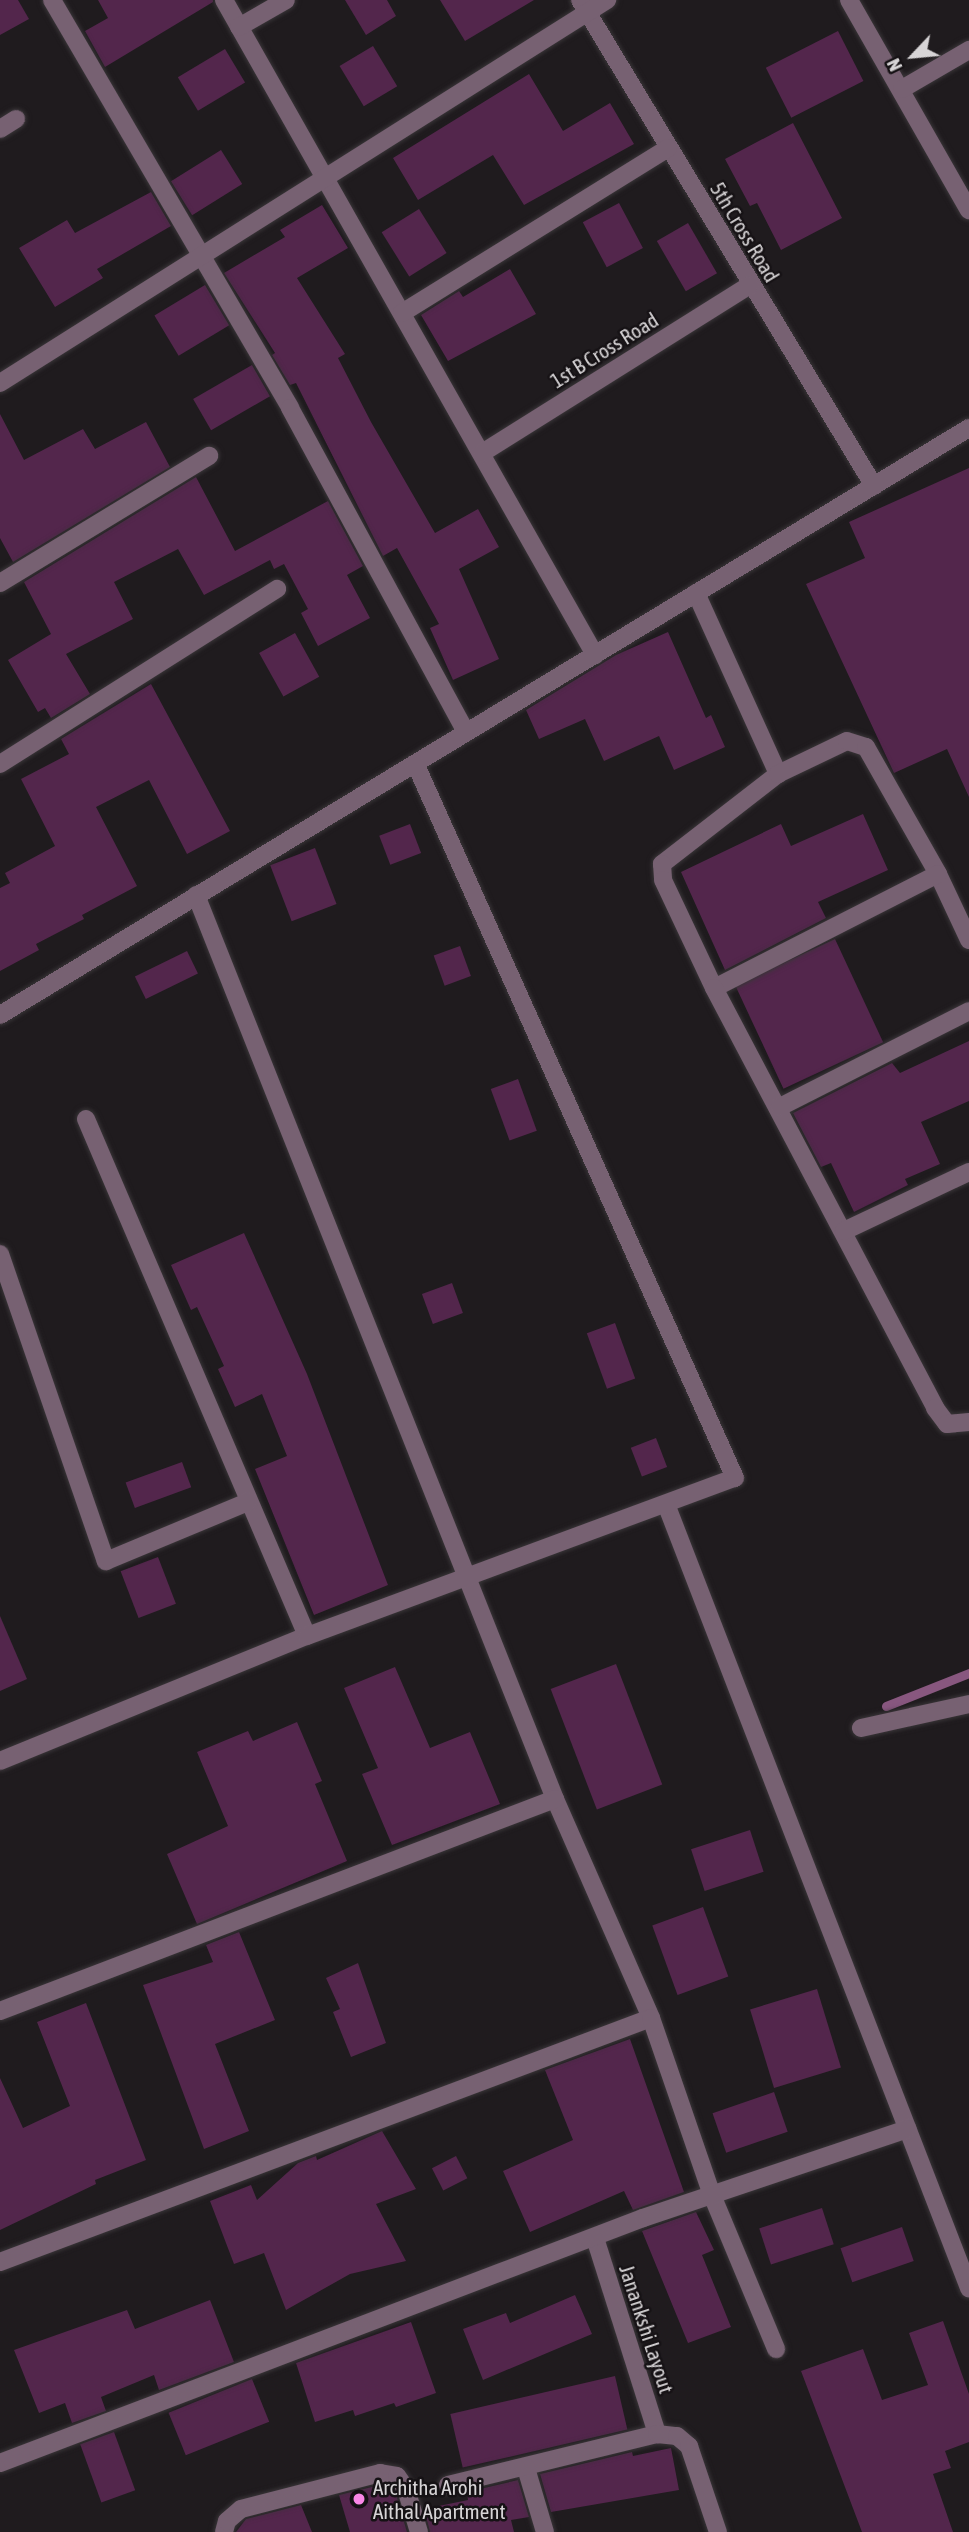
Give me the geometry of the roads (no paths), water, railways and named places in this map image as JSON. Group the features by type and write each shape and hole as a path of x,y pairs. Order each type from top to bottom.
{"street":[{"path":"52,0 290,408 466,732"},
{"path":"224,0 595,655"},
{"path":"239,27 286,0"},
{"path":"0,383 324,177 584,6 607,0"},
{"path":"849,0 969,210"},
{"name":"5th Cross Road","path":"584,6 750,285 874,486"},
{"path":"902,89 969,50"},
{"path":"0,129 16,119"},
{"path":"402,313 668,148"},
{"name":"1st B Cross Road","path":"482,453 750,285"},
{"path":"0,1015 969,428"},
{"path":"0,583 209,456"},
{"path":"0,764 277,589"},
{"path":"696,593 778,774"},
{"path":"969,940 938,874 866,747 847,741 778,774 662,863 663,880 714,988 780,1107 935,1408 947,1424 969,1422"},
{"path":"0,1761 307,1636 735,1478 415,763"},
{"path":"714,988 938,874"},
{"path":"196,895 555,1799 651,2018 712,2195 776,2348"},
{"path":"780,1107 969,1011"},
{"path":"86,1119 307,1636"},
{"path":"844,1231 969,1172"},
{"path":"0,1254 106,1561 248,1502"},
{"path":"666,1504 969,2288"},
{"path":"861,1728 969,1704"},
{"path":"0,2011 555,1799"},
{"path":"0,2262 651,2018"},
{"path":"0,2463 595,2238 907,2129"},
{"name":"Janankshi Layout","path":"595,2238 657,2434"},
{"path":"448,2485 657,2434 677,2436 689,2446 718,2532"},
{"path":"526,2468 545,2532"},
{"path":"224,2532 227,2521 241,2509 380,2473 397,2476 407,2489 419,2532"}],"waterway":[{"path":"886,1706 969,1673"}],"place":[{"name":"Architha Arohi Aithal Apartment","path":"359,2499"}]}
